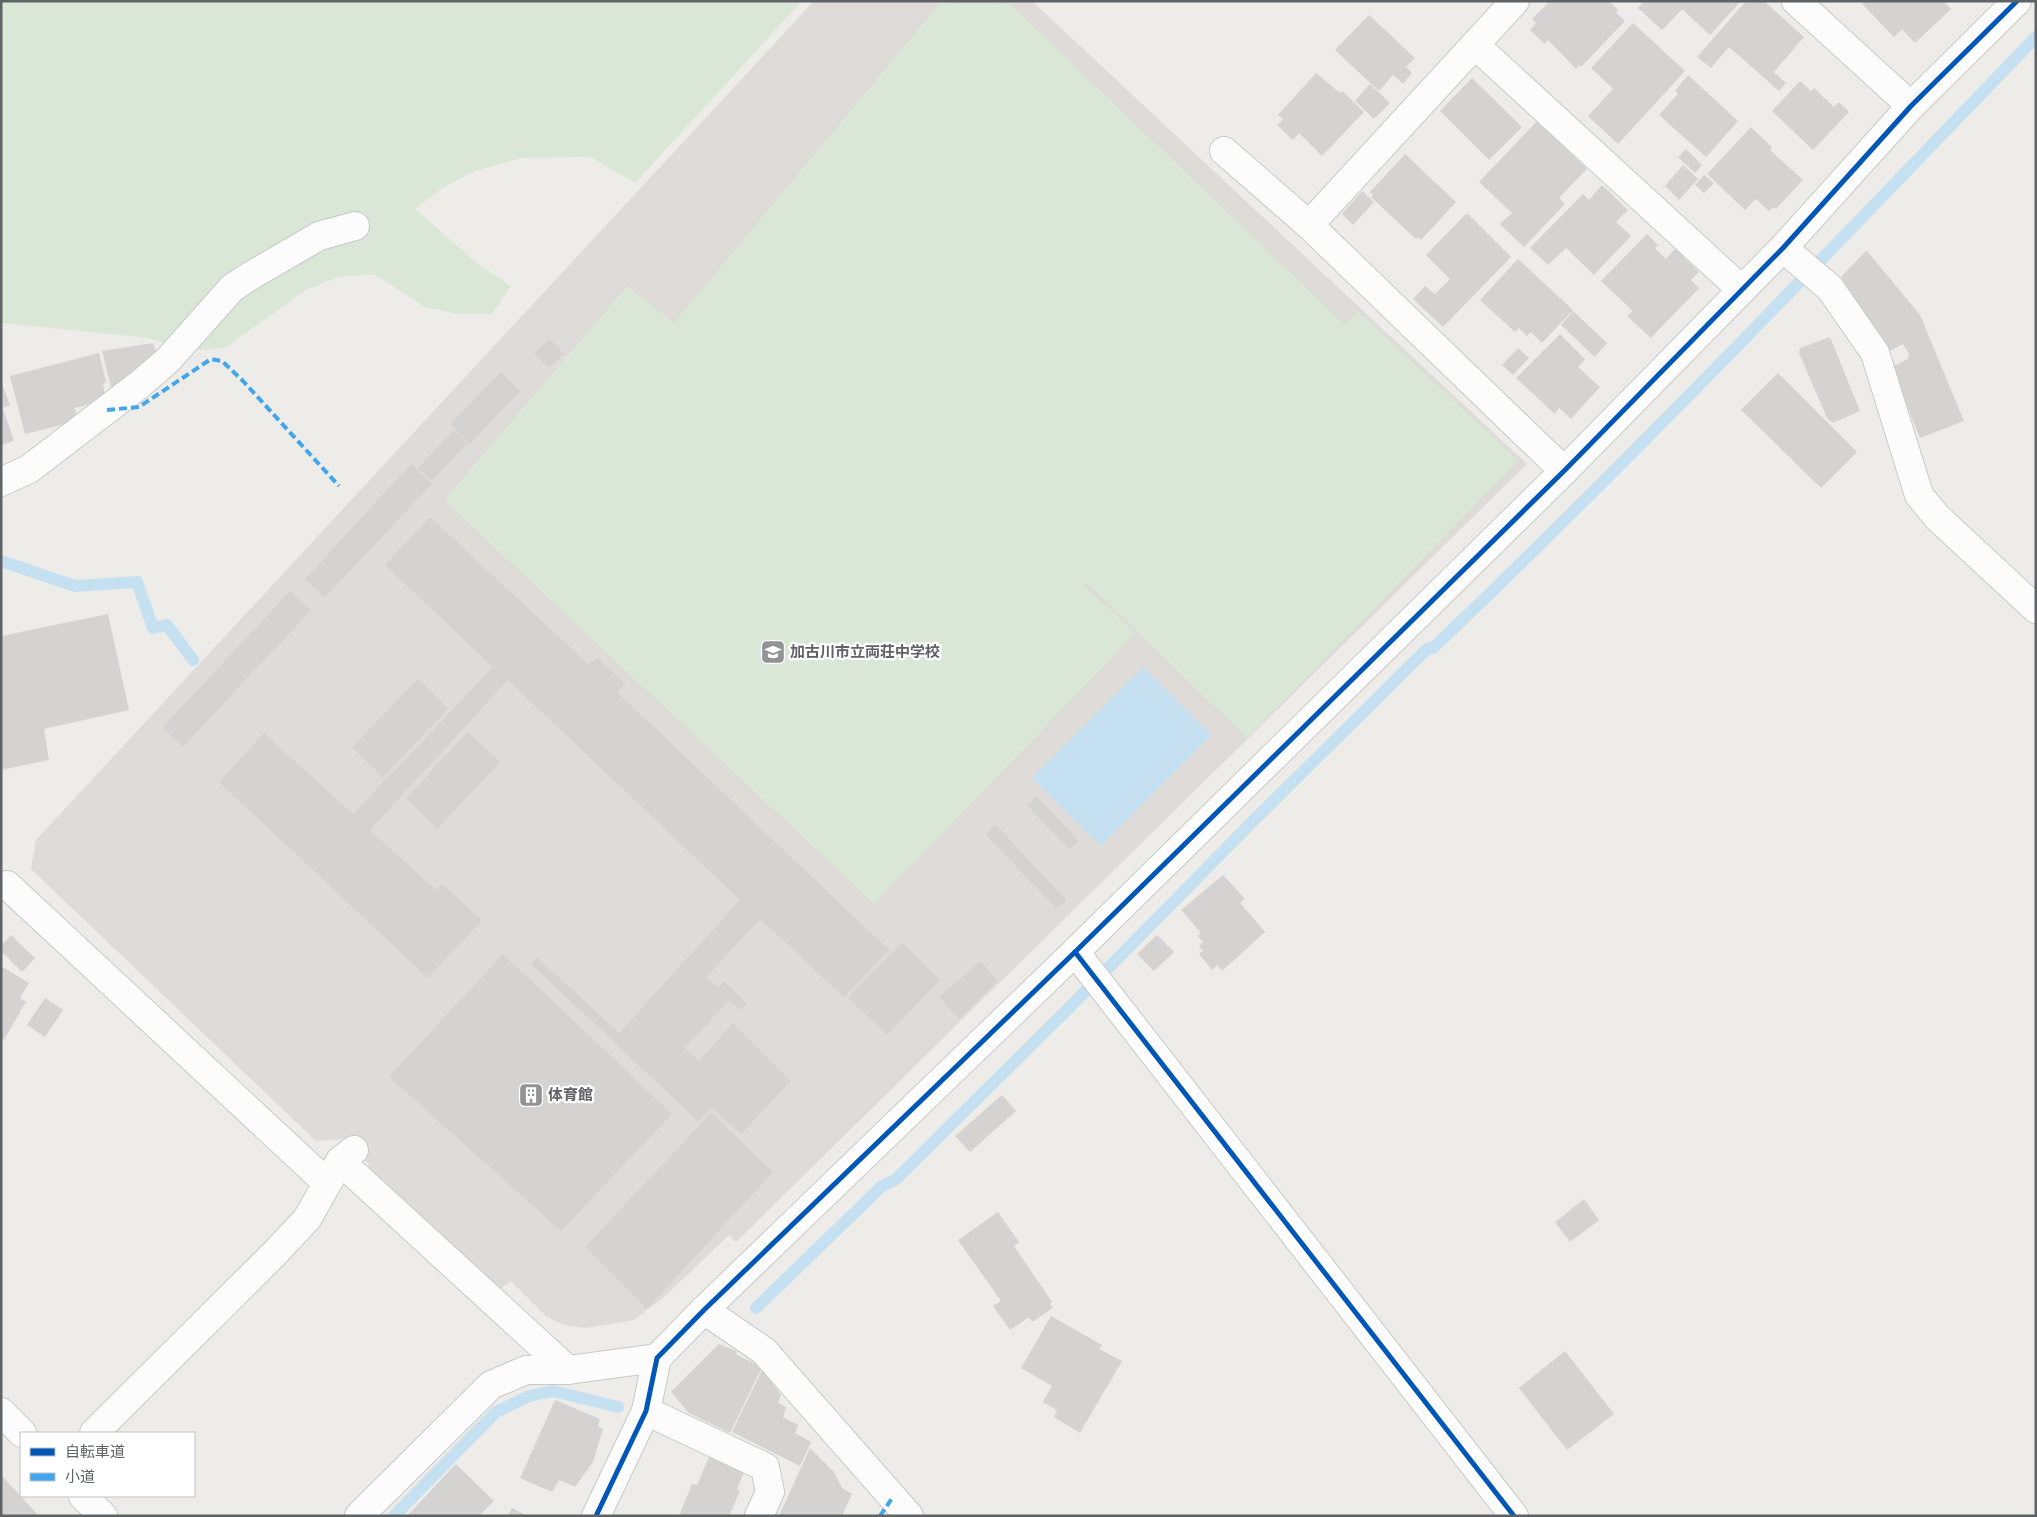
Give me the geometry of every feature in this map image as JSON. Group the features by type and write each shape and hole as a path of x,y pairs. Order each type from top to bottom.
{"street":[{"path":"1309,225 1515,1"},
{"path":"1796,1 1911,106"},
{"path":"596,1516 646,1411 657,1358 704,1310 1075,952 1564,471 1783,248 1911,106 2017,1"},
{"path":"1475,44 1742,290"},
{"path":"1224,151 1309,225 1564,471"},
{"path":"1,482 28,469 139,385 168,360 232,288 319,236 355,226"},
{"path":"1783,248 1830,288 1875,353 1918,495 1937,518 2036,609"},
{"path":"8,885 340,1165 568,1370"},
{"path":"1075,952 1514,1516"},
{"path":"95,1432 307,1220 340,1165"},
{"path":"704,1310 764,1351 909,1516"},
{"path":"359,1516 491,1385 526,1370 568,1370 657,1358"},
{"path":"646,1411 765,1467 770,1492 759,1516"},
{"path":"1,1412 21,1432"},
{"path":"84,1497 103,1516"}],"shaded area":[{"name":"加古川市立両荘中学校","path":"814,1 1032,1 1527,464 736,1242 729,1235 663,1298 634,1320 586,1328 564,1325 547,1317 511,1281 499,1290 368,1168 369,1164 342,1139 316,1141 31,869 36,840"}],"green space":[{"path":"1,1 802,1 635,183 591,157 522,158 475,171 444,187 415,209 478,264 511,286 492,314 458,314 425,307 374,274 339,277 307,289 225,348 188,351 148,338 1,323"},
{"path":"940,3 1010,4 1344,324 1358,311 1518,461 1247,738 1087,583 1084,586 1136,633 874,904 444,500 627,286 674,323"}],"water":[{"path":"1143,667 1211,735 1101,846 1032,778"}],"building":[{"path":"1546,1 1609,1 1625,21 1581,67 1579,65 1576,69 1548,40 1545,44 1530,30 1536,23 1532,19 1548,3"},
{"path":"1644,1 1741,1 1710,35 1682,9 1662,30 1638,8"},
{"path":"1746,1 1764,1 1804,37 1774,72 1786,83 1779,91 1729,47 1711,68 1697,57"},
{"path":"1865,1 1943,1 1951,9 1915,43 1902,29 1894,37 1862,4"},
{"path":"1369,15 1415,58 1406,67 1412,73 1403,84 1393,75 1379,91 1335,50"},
{"path":"1633,23 1685,71 1618,144 1588,116 1613,89 1591,68"},
{"path":"1316,73 1340,93 1342,91 1364,112 1322,156 1299,133 1293,140 1277,125 1283,119 1278,115"},
{"path":"1688,75 1738,121 1706,157 1659,115 1678,94 1675,91"},
{"path":"1472,78 1522,127 1489,160 1440,111"},
{"path":"1800,81 1811,91 1814,88 1834,107 1839,102 1849,112 1813,150 1772,111"},
{"path":"1370,84 1390,103 1374,119 1355,101"},
{"path":"1537,121 1587,169 1559,198 1565,204 1524,247 1500,224 1512,213 1479,182"},
{"path":"1751,127 1772,147 1770,150 1803,180 1776,209 1774,207 1769,211 1756,199 1745,210 1707,174"},
{"path":"1686,149 1702,165 1695,173 1678,157"},
{"path":"1405,154 1456,202 1421,240 1418,237 1416,239 1371,197 1373,194 1370,192"},
{"path":"1683,165 1698,179 1679,200 1665,186"},
{"path":"1704,175 1714,183 1704,193 1695,185"},
{"path":"1602,185 1628,210 1616,222 1631,236 1594,275 1566,248 1548,265 1530,248 1583,194 1589,200"},
{"path":"1362,191 1374,202 1353,225 1342,214"},
{"path":"1467,213 1511,257 1443,327 1413,299 1425,286 1435,294 1450,279 1426,255"},
{"path":"1647,234 1658,245 1655,248 1666,259 1675,249 1699,272 1691,280 1699,288 1651,338 1627,316 1633,311 1601,281"},
{"path":"1866,251 1920,315 1964,421 1920,438 1892,369 1892,367 1908,359 1909,354 1903,344 1888,352 1883,351 1866,315 1841,277"},
{"path":"1518,259 1573,310 1542,343 1531,332 1527,336 1519,328 1515,332 1480,300"},
{"path":"1573,311 1607,343 1595,357 1561,325"},
{"path":"1560,334 1585,359 1578,367 1600,387 1571,419 1559,408 1555,414 1516,378"},
{"path":"1830,337 1860,411 1833,423 1827,418 1799,353 1800,348"},
{"path":"550,339 564,354 549,368 534,353"},
{"path":"153,343 158,355 112,390 102,351"},
{"path":"1518,348 1529,358 1513,375 1502,365"},
{"path":"99,353 106,382 103,384 106,400 75,408 77,421 25,434 10,376"},
{"path":"501,372 520,391 470,444 450,424"},
{"path":"1778,373 1857,452 1821,488 1741,410"},
{"path":"1,381 10,405 3,408 14,441 1,445"},
{"path":"454,430 467,443 432,481 418,468"},
{"path":"411,464 432,484 325,597 305,579"},
{"path":"430,517 588,664 598,658 625,683 617,692 889,950 844,997 760,919 706,977 718,988 724,981 747,1004 741,1010 729,1000 685,1048 699,1061 733,1023 791,1081 741,1134 712,1107 698,1121 531,964 537,957 619,1033 740,900 508,680 370,830 436,890 442,884 482,920 428,978 219,782 264,733 353,814 493,667 385,565"},
{"path":"290,591 311,610 183,747 162,728"},
{"path":"108,614 129,710 44,729 49,760 1,770 1,636"},
{"path":"418,679 448,709 383,777 352,747"},
{"path":"468,732 500,762 437,829 406,798"},
{"path":"1036,796 1079,841 1069,849 1027,805"},
{"path":"994,825 1067,901 1056,908 986,835"},
{"path":"1223,875 1245,899 1240,903 1265,932 1222,971 1217,965 1212,970 1199,954 1203,951 1199,946 1203,942 1198,936 1201,933 1181,910"},
{"path":"11,935 35,958 22,972 1,951 1,946"},
{"path":"1157,935 1174,952 1154,971 1137,954"},
{"path":"902,943 940,980 887,1035 848,998"},
{"name":"体育館","path":"503,954 672,1114 561,1231 389,1077"},
{"path":"980,961 998,981 959,1019 939,997"},
{"path":"1,966 29,983 20,998 26,1002 4,1040 1,1038"},
{"path":"45,998 63,1010 45,1037 27,1025"},
{"path":"1002,1095 1016,1111 970,1152 955,1136"},
{"path":"711,1113 773,1172 647,1309 585,1247"},
{"path":"1584,1199 1599,1220 1570,1242 1555,1222"},
{"path":"998,1212 1019,1242 1014,1246 1052,1302 1050,1304 1053,1308 1032,1322 1029,1317 1010,1330 993,1306 1001,1301 958,1240"},
{"path":"1051,1316 1102,1345 1099,1349 1122,1361 1080,1433 1054,1417 1057,1410 1043,1402 1052,1386 1021,1368"},
{"path":"719,1344 736,1351 737,1355 762,1367 730,1433 689,1413 671,1392"},
{"path":"1565,1351 1614,1414 1567,1450 1519,1388"},
{"path":"764,1371 781,1395 778,1403 786,1407 783,1417 798,1425 795,1433 811,1442 800,1466 732,1432 761,1372"},
{"path":"555,1400 600,1419 598,1426 603,1429 593,1462 575,1487 559,1480 552,1492 520,1478"},
{"path":"810,1448 834,1472 842,1488 852,1494 842,1516 779,1516"},
{"path":"709,1457 744,1472 737,1489 740,1491 729,1516 679,1516 692,1484 697,1485"},
{"path":"456,1464 494,1501 479,1516 407,1516"},
{"path":"3,1477 39,1516 1,1516 1,1478"},
{"path":"512,1508 528,1516 508,1516"}],"waterway":[{"path":"756,1308 882,1186 895,1180 1427,649 1433,648 1587,498 2036,37"},
{"path":"1,561 75,586 137,582 153,628 167,625 193,660"},
{"path":"394,1516 496,1412 529,1396 553,1391 618,1407"}],"marked path":[{"path":"107,410 139,407 211,359 222,361 243,381 339,486"},
{"path":"880,1516 893,1497"}],"cycle path":[{"path":"596,1516 646,1411 657,1358 704,1310 1075,952 1564,471 1783,248 1911,106 2017,1"},
{"path":"1075,952 1514,1516"}],"place":[{"name":"加古川市立両荘中学校","path":"773,652"},
{"name":"体育館","path":"531,1095"}]}
